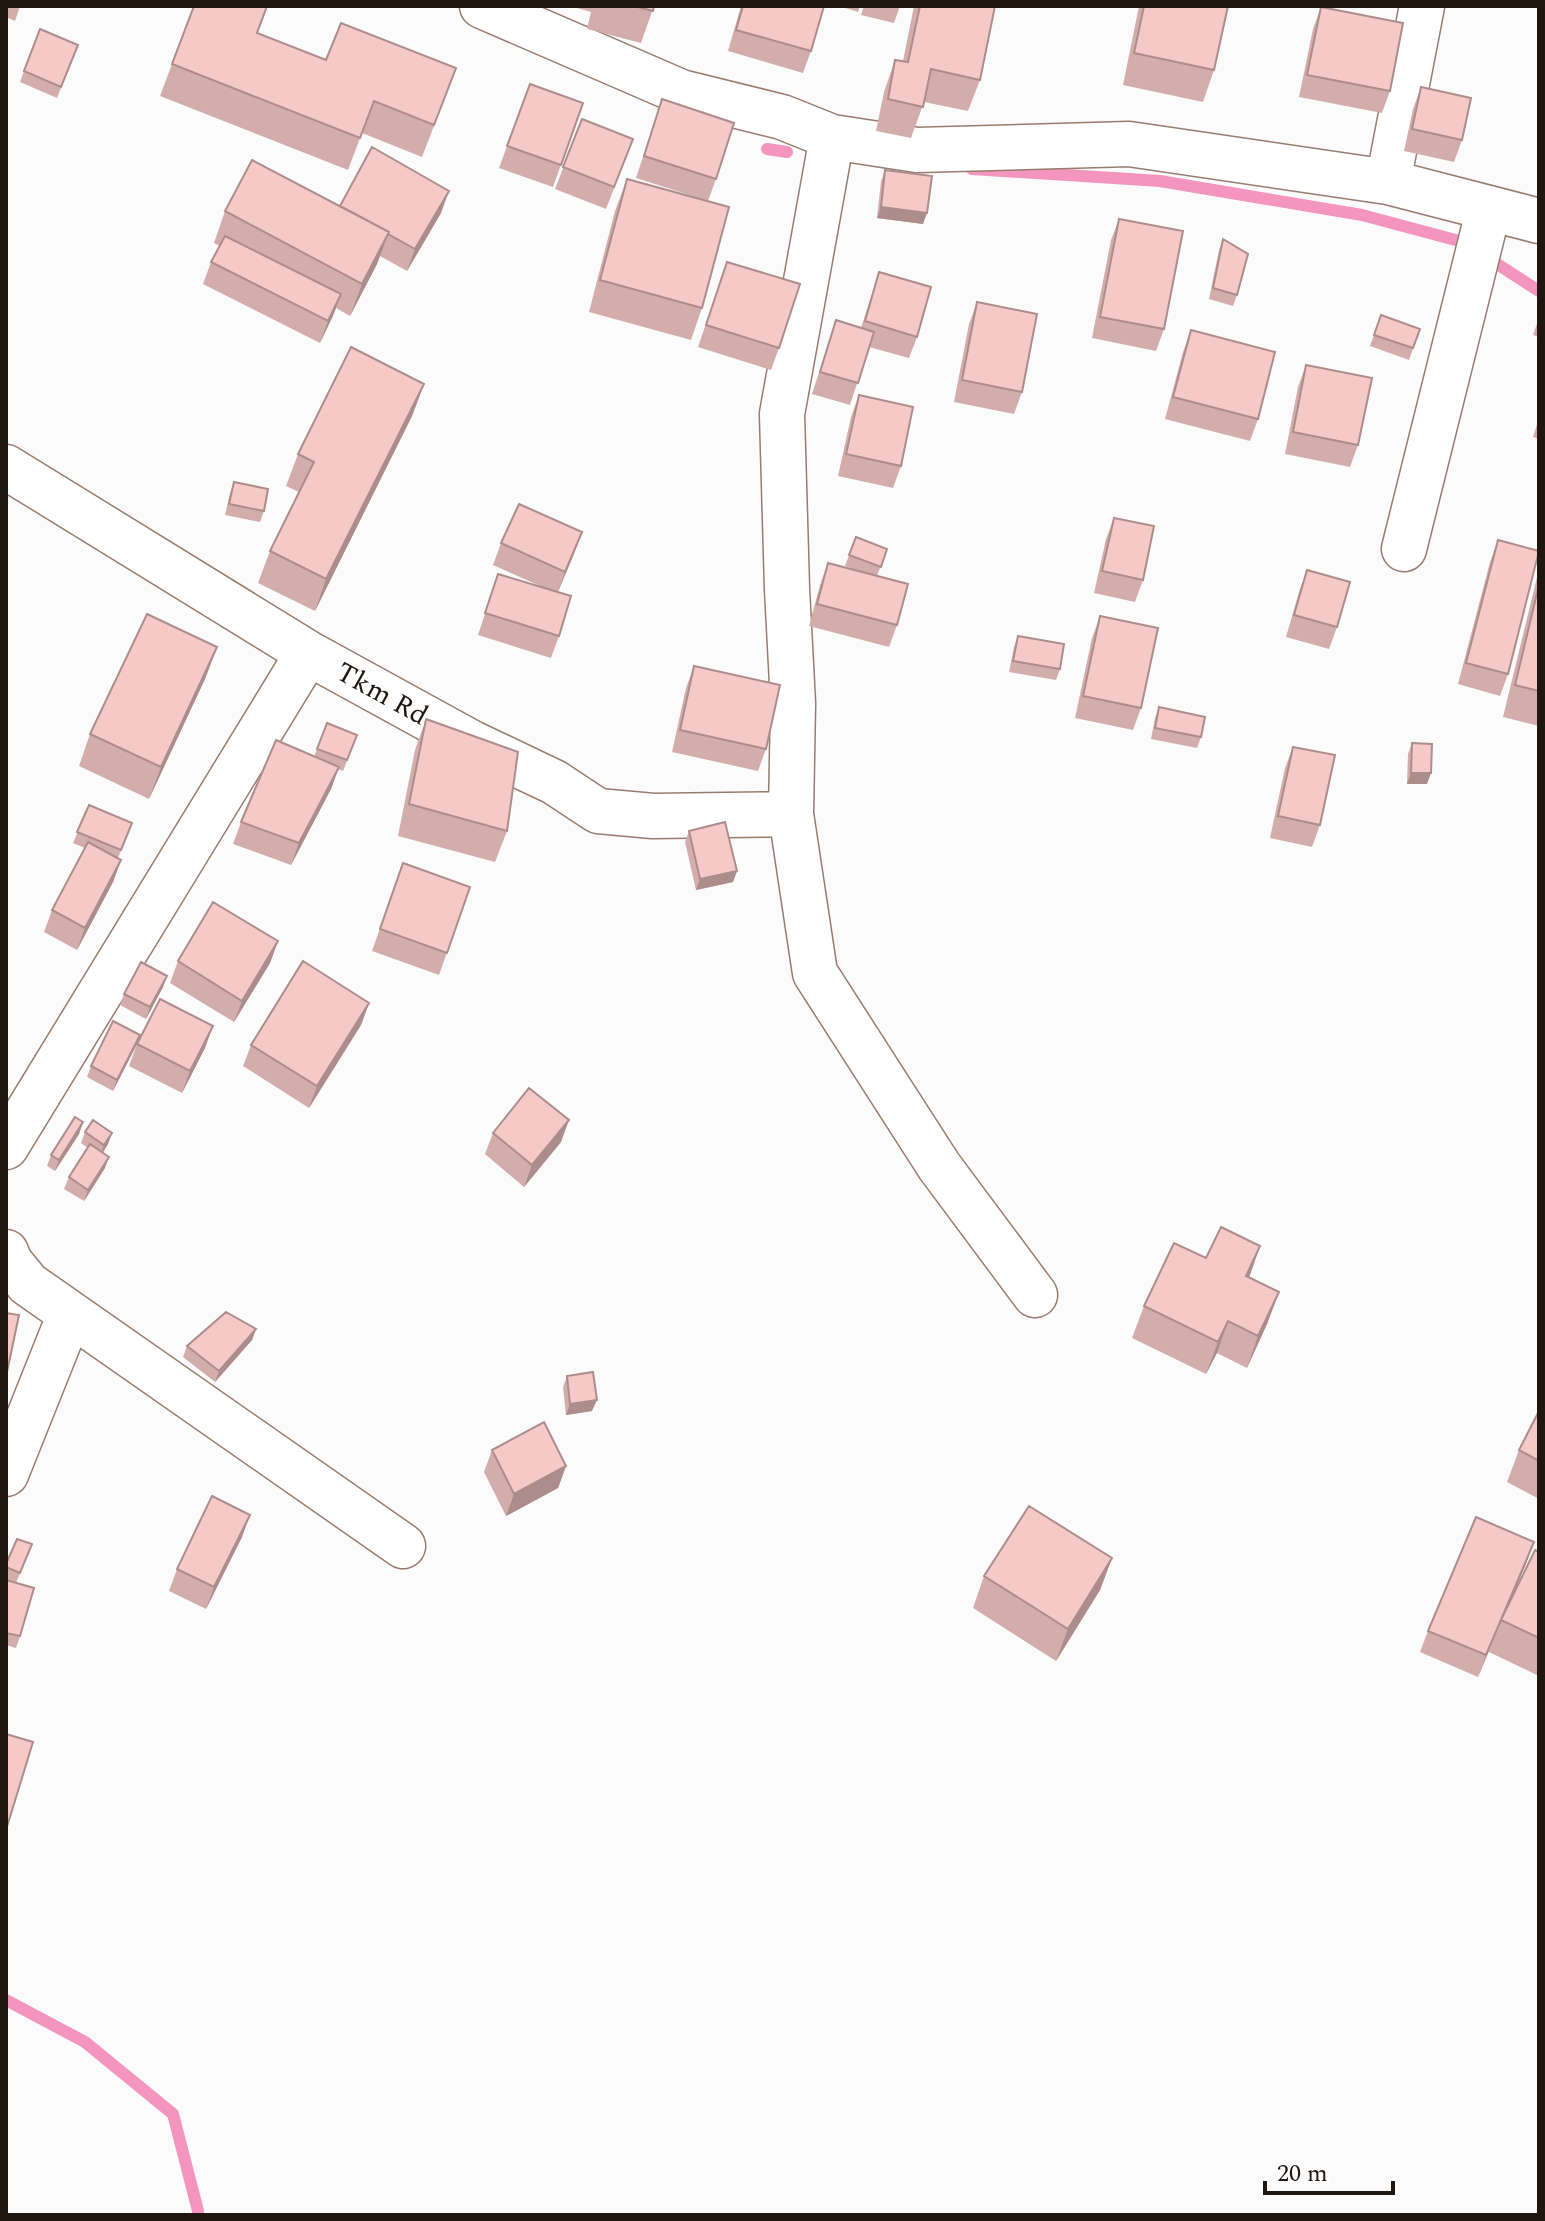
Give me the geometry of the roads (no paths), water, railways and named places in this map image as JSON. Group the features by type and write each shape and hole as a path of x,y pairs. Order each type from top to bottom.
{"street":[{"path":"482,6 681,92 782,117 832,137 917,150 1129,144 1388,182 1539,221"},
{"path":"1388,182 1422,6"},
{"path":"832,137 782,414 793,703 791,814 815,973 939,1166 1035,1295"},
{"path":"1404,549 1489,208"},
{"name":"Tkm Rd","path":"6,467 308,653 472,743 554,782 598,811 653,816 791,814"},
{"path":"6,1147 308,653"},
{"path":"13,1269 70,1314 403,1546"},
{"path":"6,1474 70,1314"}],"waterway":[{"path":"767,149 787,152"},
{"path":"972,169 1160,181 1362,215 1463,242 1539,291"},
{"path":"6,2000 85,2042 173,2114 198,2211"}]}
